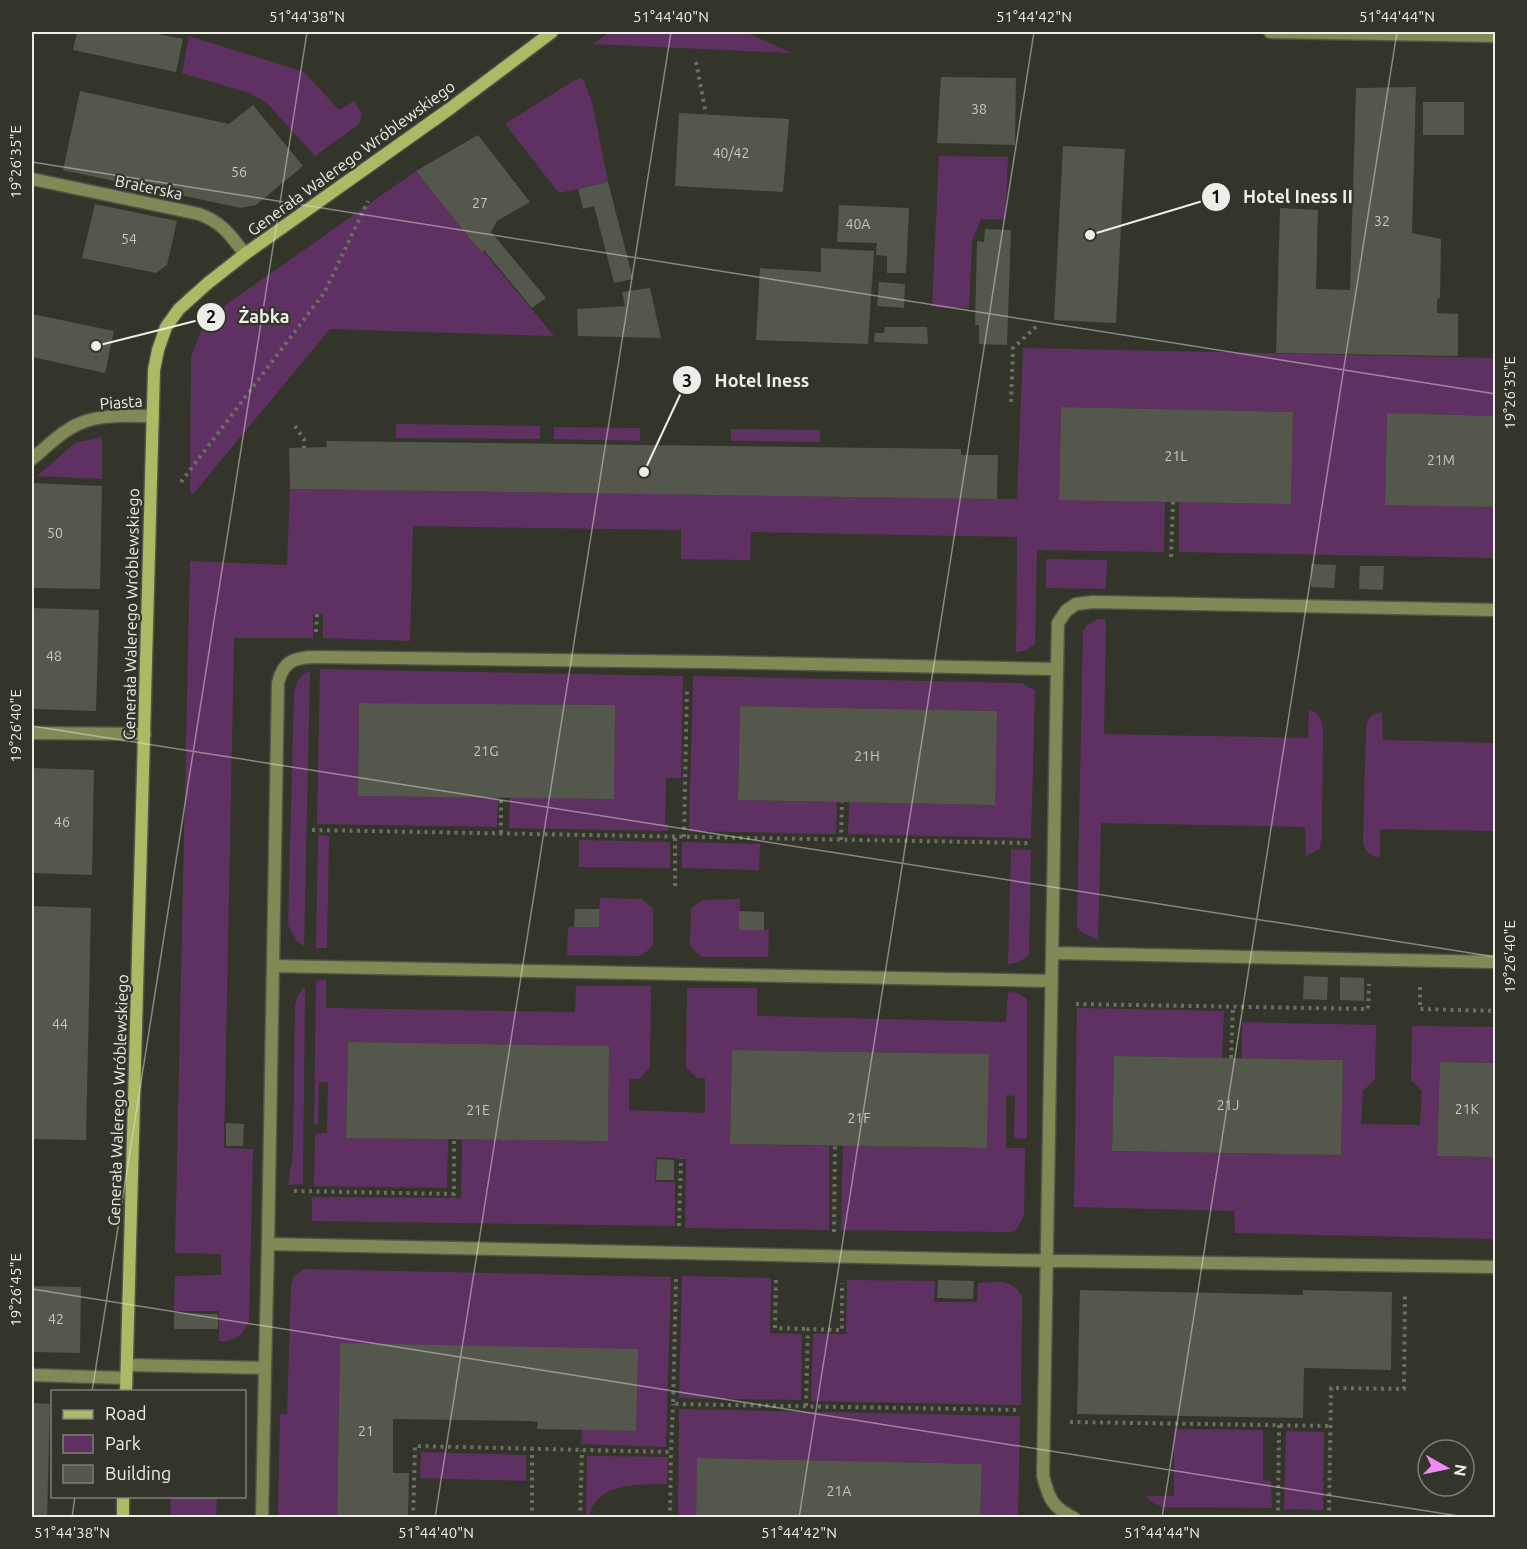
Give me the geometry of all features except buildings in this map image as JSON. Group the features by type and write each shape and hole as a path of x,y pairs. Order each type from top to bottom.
{"street":[{"name":"Generała Walerego Wróblewskiego","path":"126,1390 154,370 158,350 166,327 179,309 245,254 448,110 552,32"},
{"path":"1270,32 1496,36"},
{"name":"Braterska","path":"32,179 199,214 224,227 245,254"},
{"name":"Piasta","path":"32,459 70,428 86,422 110,416 153,416"},
{"path":"1074,1518 1059,1510 1048,1497 1043,1476 1058,622 1066,611 1076,604 1104,602 1496,610"},
{"path":"262,1518 278,682 280,673 292,660 302,657 1057,669"},
{"path":"32,733 145,734"},
{"path":"1052,953 1496,962"},
{"path":"273,966 1051,981"},
{"path":"268,1244 1046,1261 1496,1267"},
{"path":"32,1375 265,1368"},
{"path":"123,1498 123,1518"}],"path":[{"path":"696,63 706,114"},
{"path":"181,482 324,293 370,195"},
{"path":"1011,402 1013,348 1038,325"},
{"path":"295,426 304,439 304,448"},
{"path":"1171,557 1173,502"},
{"path":"684,837 688,662"},
{"path":"501,797 501,833"},
{"path":"841,840 842,802"},
{"path":"312,830 1035,843"},
{"path":"675,836 675,886"},
{"path":"1072,1004 1368,1009 1369,978"},
{"path":"1420,979 1420,1010 1496,1011"},
{"path":"1231,1058 1233,1007"},
{"path":"269,1192 454,1194 454,1140"},
{"path":"834,1236 836,1145"},
{"path":"670,1518 681,1158"},
{"path":"777,1273 775,1328 842,1330 843,1274"},
{"path":"1329,1518 1331,1388 1404,1389 1405,1285"},
{"path":"806,1406 808,1329"},
{"path":"673,1404 1025,1411"},
{"path":"1064,1422 1330,1426"},
{"path":"1278,1518 1279,1425"},
{"path":"413,1518 415,1446 671,1452"},
{"path":"531,1518 532,1449"},
{"path":"580,1518 582,1450"}],"green space":[{"path":"610,32 745,32 792,53 593,44"},
{"path":"189,36 304,72 339,110 354,101 362,114 359,124 315,156 267,103 252,94 182,73"},
{"path":"582,77 592,102 608,182 559,193 505,124"},
{"path":"939,156 1008,157 1005,219 981,219 972,241 969,308 932,307"},
{"path":"416,171 554,336 330,329 194,493 190,492 191,357 201,331 213,314"},
{"path":"1023,348 1495,358 1495,416 1387,413 1385,504 1495,507 1495,558 1179,552 1179,502 1291,504 1293,412 1061,407 1059,499 1165,502 1164,552 1037,550 1035,644 1026,650 1016,652 1017,537 751,532 750,560 681,559 681,530 413,526 410,641 323,638 323,614 313,614 313,638 234,638 224,1148 253,1149 249,1321 244,1331 237,1337 219,1341 219,1311 174,1311 175,1276 221,1275 221,1254 175,1253 190,561 287,565 290,489 1017,499"},
{"path":"396,424 540,426 540,439 396,438"},
{"path":"554,427 640,428 640,441 554,439"},
{"path":"731,429 820,430 820,442 731,441"},
{"path":"102,437 102,479 37,476 75,443"},
{"path":"1046,559 1107,560 1106,589 1046,588"},
{"path":"1098,619 1106,619 1104,734 1308,738 1309,709 1318,714 1323,727 1322,838 1319,849 1306,856 1305,827 1101,823 1098,940 1081,932 1077,926 1083,631 1086,626"},
{"path":"320,669 683,676 681,778 666,778 665,824 668,825 668,831 509,828 510,798 614,705 359,703 358,796 498,797 497,827 317,824"},
{"path":"310,671 304,947 295,939 288,925 294,694 299,680"},
{"path":"693,676 1022,683 1035,691 1031,838 848,834 849,802 994,805 997,711 740,706 738,800 837,802 836,834 689,831"},
{"path":"1382,712 1383,740 1495,743 1495,831 1380,829 1380,858 1367,851 1363,843 1366,728 1371,717"},
{"path":"318,835 329,836 327,948 316,948"},
{"path":"579,840 670,842 670,868 579,867"},
{"path":"682,842 760,844 759,870 682,868"},
{"path":"1011,849 1031,850 1029,955 1019,962 1008,964"},
{"path":"600,898 642,899 653,909 653,945 645,953 639,956 567,955 568,927 598,927"},
{"path":"740,899 739,929 769,930 768,957 703,957 697,954 690,945 691,909 702,900"},
{"path":"326,979 326,1008 575,1012 576,986 651,986 650,1067 639,1079 629,1079 629,1110 705,1113 705,1078 697,1078 686,1067 687,988 757,988 757,1016 1006,1022 1008,992 1018,993 1027,999 1027,1138 1014,1139 1015,1096 1006,1095 1006,1148 1025,1148 1024,1216 1016,1230 1011,1232 841,1230 843,1146 987,1148 989,1054 732,1050 730,1144 829,1146 829,1230 685,1228 686,1159 656,1157 655,1182 675,1182 675,1226 312,1221 312,1197 461,1198 462,1139 608,1141 609,1046 348,1042 346,1138 448,1139 447,1188 314,1186 315,1134 327,1133 328,1082 319,1082 318,1124 314,1124 316,981"},
{"path":"305,986 303,1184 288,1185 293,1154 295,1004"},
{"path":"1077,1008 1224,1011 1222,1058 1114,1056 1112,1151 1341,1155 1343,1060 1242,1058 1242,1022 1376,1025 1375,1079 1363,1091 1361,1124 1420,1125 1422,1091 1411,1080 1412,1026 1495,1027 1495,1063 1440,1062 1437,1156 1495,1157 1495,1239 1235,1233 1234,1211 1074,1207"},
{"path":"304,1269 671,1277 666,1447 581,1444 582,1430 636,1431 340,1344 337,1517 278,1518 280,1414 287,1414 291,1286 293,1277"},
{"path":"682,1276 771,1278 770,1333 802,1334 801,1400 679,1398"},
{"path":"847,1280 935,1281 934,1302 977,1302 978,1283 1003,1283 1014,1287 1022,1297 1021,1405 811,1401 813,1334 846,1334"},
{"path":"679,1409 1020,1416 1018,1517 980,1517 982,1464 698,1458 696,1517 678,1518"},
{"path":"1174,1429 1263,1430 1263,1480 1271,1481 1272,1508 1163,1507 1151,1502 1146,1496 1174,1496"},
{"path":"1286,1431 1324,1432 1323,1510 1284,1509"},
{"path":"421,1452 526,1455 526,1481 420,1478"},
{"path":"587,1456 668,1457 667,1484 631,1485 609,1491 600,1497 586,1517"},
{"path":"171,1498 217,1498 216,1517 170,1517"}],"place":[{"name":"Hotel Iness II","path":"1090,235"},
{"name":"Żabka","path":"96,346"},
{"name":"Hotel Iness","path":"644,472"}]}
